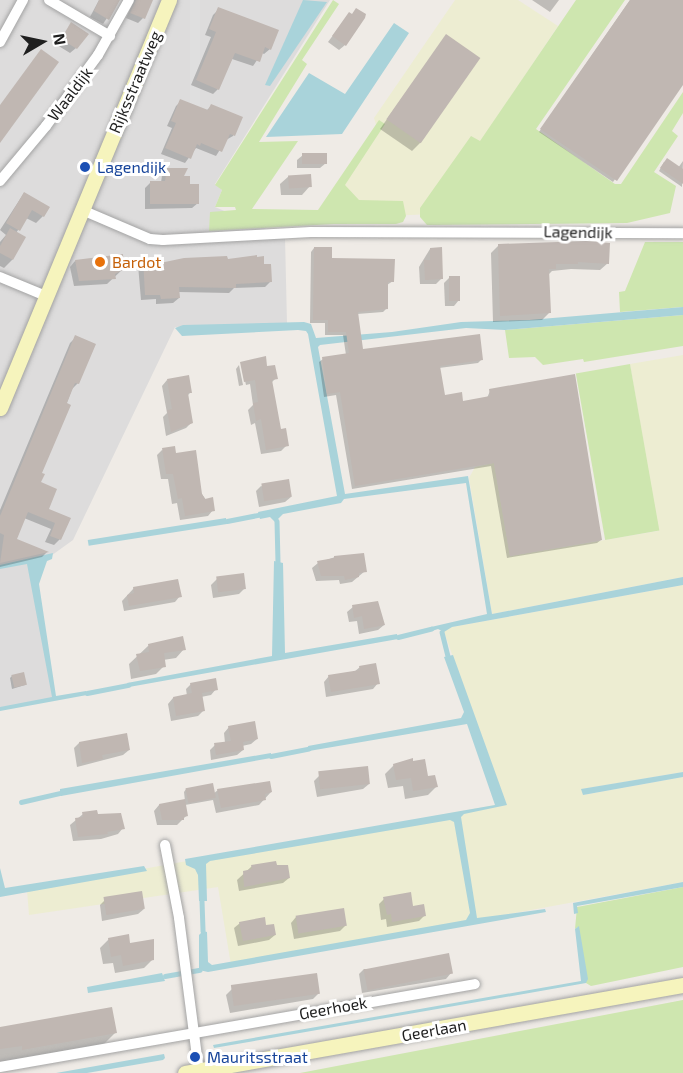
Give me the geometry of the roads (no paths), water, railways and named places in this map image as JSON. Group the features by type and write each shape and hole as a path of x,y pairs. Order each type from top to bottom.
{"street":[{"path":"0,42 22,0"},
{"path":"50,0 110,36"},
{"name":"Waaldijk","path":"0,181 46,126 110,36 129,0"},
{"name":"Rijksstraatweg","path":"0,408 169,0"},
{"name":"Lagendijk","path":"82,210 150,238 163,240 311,232 683,233"},
{"path":"0,277 46,296"},
{"path":"165,845 179,918 192,1032 194,1072"},
{"name":"Geerhoek","path":"0,1067 475,984"},
{"name":"Geerlaan","path":"194,1072 683,985"}],"water":[{"path":"303,0 327,2 270,86 265,85"},
{"path":"394,23 409,33 342,134 266,137 309,73 345,94"},
{"path":"683,307 683,315 505,330 466,328 318,347 345,494 468,476 492,614 683,577 683,585 452,627 444,632 438,629 432,631 431,627 487,614 466,483 344,499 341,503 283,514 275,522 270,517 260,519 258,512 337,496 308,334 306,331 298,330 182,336 175,328 183,325 304,322 311,324 316,338 392,332 461,322 529,320"},
{"path":"226,518 227,524 89,546 88,540"},
{"path":"53,553 52,559 47,561 39,584 56,696 86,691 87,695 0,711 0,707 52,697 27,564 0,569 0,565"},
{"path":"274,561 283,563 285,653 397,634 398,639 129,687 127,683 272,656"},
{"path":"453,655 507,805 464,814 461,817 477,918 545,909 546,912 208,972 199,970 199,935 203,931 207,932 208,962 212,965 466,920 470,913 454,822 450,820 210,861 206,864 207,901 199,901 198,875 195,869 186,865 185,859 495,805 467,724 309,751 308,746 461,718 464,712 444,657"},
{"path":"271,753 271,758 61,796 60,793 60,789"},
{"path":"683,772 683,777 583,795 581,789"},
{"path":"144,866 147,871 0,897 0,868 5,888"},
{"path":"683,882 683,887 577,906 578,913 574,914 573,903"},
{"path":"579,926 588,979 586,983 214,1048 213,1045 581,981 575,929"},
{"path":"162,973 165,981 88,993 87,987"},
{"path":"164,1054 163,1060 87,1073 56,1073"}],"waterway":[{"path":"227,521 259,515"},
{"path":"277,521 278,562"},
{"path":"398,637 431,629"},
{"path":"442,632 448,656"},
{"path":"87,693 128,685"},
{"path":"271,756 308,749"},
{"path":"21,802 60,793"},
{"path":"202,901 203,931"},
{"path":"165,976 199,970"}],"place":[{"name":"Lagendijk","path":"85,167"},
{"name":"Bardot","path":"100,262"},
{"name":"Mauritsstraat","path":"195,1057"}]}
